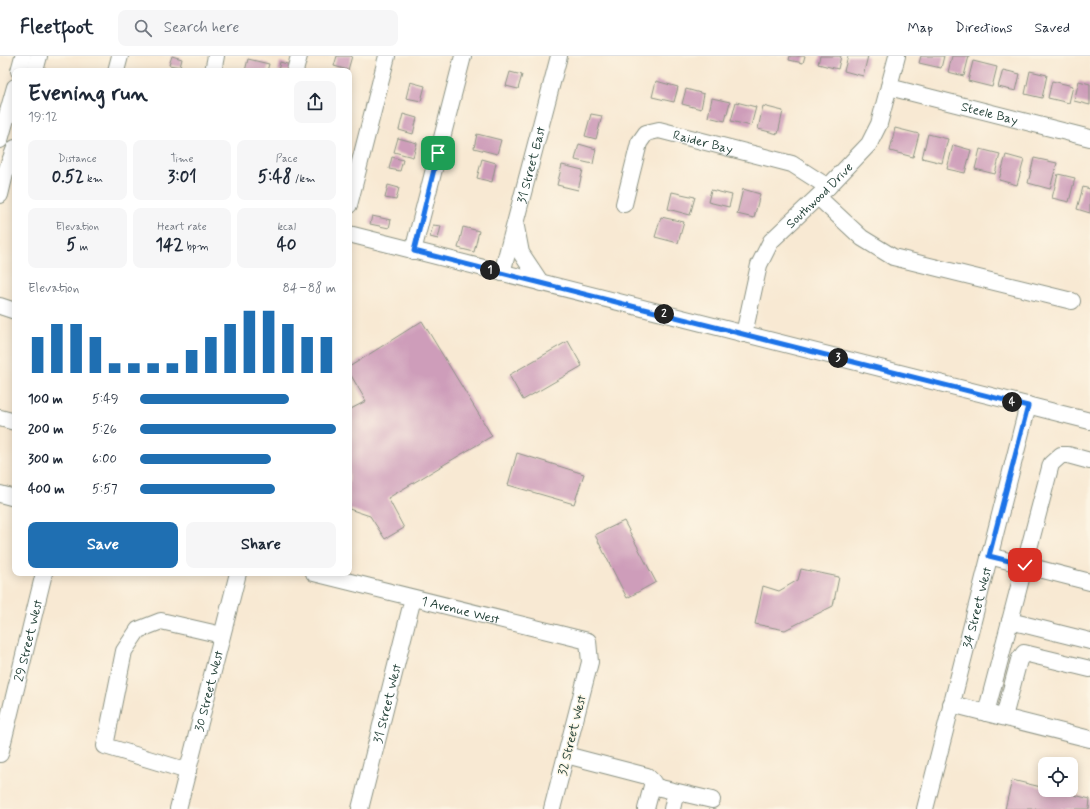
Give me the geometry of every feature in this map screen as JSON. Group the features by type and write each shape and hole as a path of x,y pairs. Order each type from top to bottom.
{"street":[{"path":"20,68 23,56"},
{"path":"36,68 39,56"},
{"path":"117,68 120,56"},
{"path":"213,68 216,56"},
{"path":"296,68 299,56"},
{"path":"352,193 387,56"},
{"path":"414,251 463,56"},
{"name":"31 Street East","path":"502,273 559,56"},
{"name":"Southwood Drive","path":"744,334 760,265 772,241 823,192 869,144 879,124 897,56"},
{"name":"Steele Bay","path":"890,87 1090,138"},
{"path":"0,140 12,98"},
{"name":"Raider Bay","path":"624,204 639,144 646,134 659,130 792,164 823,192 862,238 893,257 1072,301"},
{"path":"0,195 11,149"},
{"path":"515,224 522,253 541,283"},
{"path":"352,235 1090,421"},
{"path":"0,306 12,310"},
{"name":"34 Street West","path":"925,809 1028,406"},
{"path":"0,418 12,421"},
{"path":"986,713 1051,464 1061,455 1068,455 1090,461"},
{"path":"0,494 12,497"},
{"path":"989,556 1090,582"},
{"name":"29 Street West","path":"0,754 6,704 43,576"},
{"name":"30 Street West","path":"178,809 237,576"},
{"name":"1 Avenue West","path":"326,576 588,641 590,662"},
{"name":"31 Street West","path":"360,809 413,598"},
{"path":"188,771 105,746 124,651 138,630 161,621 222,635"},
{"path":"1010,621 1090,642"},
{"path":"1004,717 1019,660 1024,653 1090,669"},
{"name":"32 Street West","path":"552,809 590,662"},
{"path":"952,704 1090,739"},
{"path":"566,755 647,776 651,779 652,786 646,809"},
{"path":"652,786 704,806"}],"building":[{"path":"172,56 182,59 180,67 169,65"},
{"path":"337,56 352,56 349,68 334,66"},
{"path":"790,56 805,56 803,63 789,60"},
{"path":"820,56 841,56 838,69 818,64"},
{"path":"848,56 868,56 863,76 844,71"},
{"path":"921,56 944,56 941,68 919,63"},
{"path":"952,56 969,56 964,76 948,72"},
{"path":"248,59 269,64 268,68 246,68"},
{"path":"973,61 997,67 992,87 968,81"},
{"path":"280,62 294,66 294,68 279,68"},
{"path":"1003,70 1020,74 1016,91 998,87"},
{"path":"1030,71 1047,75 1042,98 1025,94"},
{"path":"510,72 522,75 518,89 506,86"},
{"path":"656,81 678,87 674,102 652,97"},
{"path":"1052,81 1073,86 1069,103 1048,98"},
{"path":"1079,81 1090,84 1090,105 1074,101"},
{"path":"410,82 425,86 421,101 406,98"},
{"path":"686,89 704,94 701,109 682,104"},
{"path":"712,98 730,102 725,121 708,117"},
{"path":"736,102 756,107 751,126 731,121"},
{"path":"763,106 783,111 778,134 758,129"},
{"path":"403,114 417,118 413,134 399,130"},
{"path":"591,114 602,116 596,139 585,136"},
{"path":"895,128 919,134 913,157 890,151"},
{"path":"477,134 501,140 497,154 474,148"},
{"path":"928,134 948,139 942,163 922,158"},
{"path":"398,138 417,143 413,157 394,152"},
{"path":"579,144 596,149 593,164 575,160"},
{"path":"953,145 971,150 965,173 947,169"},
{"path":"980,149 1000,154 995,174 975,169"},
{"path":"1006,155 1024,160 1017,185 999,180"},
{"path":"392,157 403,160 400,171 389,169"},
{"path":"1034,158 1057,163 1050,189 1028,183"},
{"path":"482,159 496,163 492,182 477,178"},
{"path":"562,165 583,170 578,190 557,185"},
{"path":"1058,174 1075,178 1069,202 1052,198"},
{"path":"388,185 399,188 396,200 385,198"},
{"path":"1083,187 1090,189 1090,213 1077,209"},
{"path":"743,189 760,194 754,218 737,214"},
{"path":"711,190 732,195 729,207 708,202"},
{"path":"672,192 695,197 690,215 668,209"},
{"path":"372,216 391,220 389,228 370,224"},
{"path":"661,217 684,222 678,243 655,237"},
{"path":"433,225 441,226 438,239 430,237"},
{"path":"463,227 479,231 474,252 458,248"},
{"path":"422,321 492,436 388,498 404,528 385,539 370,516 352,510 352,408 366,401 352,377 352,365"},
{"path":"568,341 582,366 523,400 509,375"},
{"path":"517,453 584,474 574,504 508,485"},
{"path":"624,521 656,582 627,598 595,535"},
{"path":"801,569 839,577 833,606 785,630 755,624 763,586 779,591 798,580"},
{"path":"1012,780 1038,786 1038,797 1078,796 1090,799 1089,809 1005,809"}],"route":[{"path":"438,153 414,251 1028,406 989,556 1025,565"}]}
